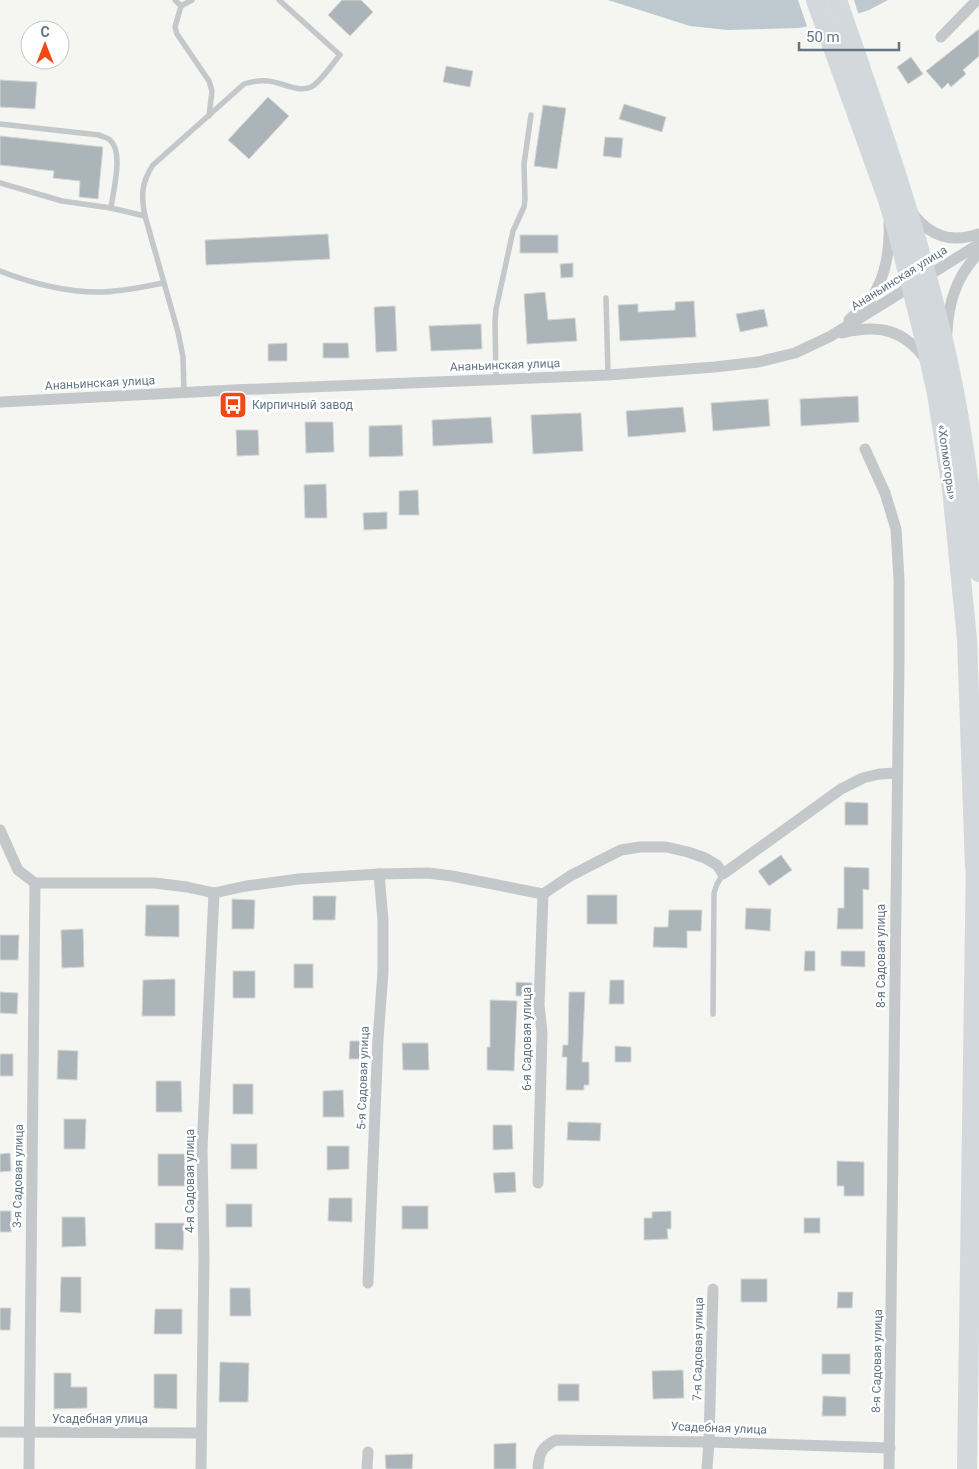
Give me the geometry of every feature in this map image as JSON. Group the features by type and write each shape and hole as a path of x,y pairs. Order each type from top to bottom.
{"highway":[{"path":"816,0 850,68"},
{"path":"837,0 850,68"},
{"name":"«Холмогоры»","path":"850,68 895,199 919,281 940,366 961,432 979,572"},
{"name":"«Холмогоры»","path":"940,366 967,639 976,867"},
{"name":"«Холмогоры»","path":"967,1469 976,867 979,783"}],"street":[{"path":"941,37 977,0"},
{"path":"895,199 920,223 935,234 952,238 979,234"},
{"path":"831,336 871,297 881,278 887,255 895,199"},
{"name":"Ананьинская улица","path":"0,402 608,375 758,362 795,352 831,336 979,244"},
{"path":"831,336 868,328 888,331 910,342 924,357 940,366 952,298 962,276 979,253"},
{"name":"8-я Садовая улица","path":"865,449 892,511 898,547 899,660 889,1469"},
{"path":"0,830 18,870 35,883 155,883 214,893 246,886 299,879 428,873 543,894 570,876 621,850 640,847 666,848 688,852 717,865 723,874 841,789 863,778 879,774 897,773"},
{"name":"5-я Садовая улица","path":"368,1283 383,963 384,920 379,874"},
{"name":"3-я Садовая улица","path":"29,1469 35,883"},
{"name":"4-я Садовая улица","path":"201,1469 204,1258 202,1149 214,893"},
{"name":"6-я Садовая улица","path":"538,1183 542,1033 539,1005 543,894"},
{"name":"7-я Садовая улица","path":"707,1469 710,1442 713,1290"},
{"name":"Усадебная улица","path":"0,1432 200,1434"},
{"name":"Усадебная улица","path":"538,1469 539,1455 547,1444 565,1439 890,1448"},
{"path":"367,1469 368,1452"}],"lane":[{"path":"175,0 181,6"},
{"path":"192,0 181,6 175,27 177,34 209,81 212,91 208,116"},
{"path":"184,393 183,357 178,332 145,216 142,200 143,187 146,175 153,165 244,84 256,80 270,81 299,89 308,89 316,84 340,54 279,0"},
{"path":"496,380 496,309 512,237 524,207 524,164 531,115"},
{"path":"0,124 99,135 110,140 116,148 118,157 111,208"},
{"path":"0,184 68,202 111,208 145,216"},
{"path":"0,270 24,280 63,290 99,292 124,290 163,283"},
{"path":"606,298 608,375"},
{"path":"713,1014 714,893 723,874"}],"shaded area":[{"path":"608,0 888,0 869,10 835,21 799,28 728,30 690,26"}],"pier":[{"path":"798,0 854,0 859,16 808,29"}],"building":[{"path":"342,0 361,0 373,12 350,36 328,15"},
{"path":"979,29 979,56 963,70 966,74 951,87 948,83 942,89 926,71"},
{"path":"911,57 923,74 908,84 897,67"},
{"path":"446,66 473,71 470,87 443,82"},
{"path":"0,80 37,82 35,109 0,107"},
{"path":"268,97 289,116 249,159 228,140"},
{"path":"624,104 666,117 662,132 619,119"},
{"path":"543,105 566,108 557,169 534,166"},
{"path":"0,136 103,147 98,199 79,197 80,181 53,178 54,171 0,165"},
{"path":"605,137 623,138 621,158 603,156"},
{"path":"328,234 330,259 206,265 205,240"},
{"path":"520,235 558,235 558,253 520,253"},
{"path":"573,263 573,277 561,278 560,264"},
{"path":"545,292 548,320 575,318 577,341 527,344 524,294"},
{"path":"694,301 696,337 620,341 618,305 638,304 638,312 675,310 675,302"},
{"path":"395,306 397,351 376,352 374,307"},
{"path":"764,309 768,326 740,332 736,314"},
{"path":"481,324 482,349 431,351 429,326"},
{"path":"287,343 287,361 268,361 268,344"},
{"path":"323,343 348,343 349,358 323,358"},
{"path":"858,396 859,422 801,426 800,399"},
{"path":"768,399 770,426 713,431 711,403"},
{"path":"683,407 686,432 628,437 626,411"},
{"path":"581,413 583,451 533,454 531,415"},
{"path":"491,417 493,443 433,446 432,420"},
{"path":"305,422 333,422 334,452 306,453"},
{"path":"402,425 403,456 369,457 369,426"},
{"path":"236,430 258,430 259,455 237,456"},
{"path":"326,484 327,518 305,518 304,485"},
{"path":"418,490 419,515 399,515 399,491"},
{"path":"387,512 387,529 364,530 363,513"},
{"path":"845,802 868,803 868,825 845,825"},
{"path":"781,855 792,870 769,886 758,871"},
{"path":"844,867 869,868 869,890 863,889 863,929 837,929 838,908 844,908"},
{"path":"587,895 617,895 617,924 587,924"},
{"path":"313,896 336,896 335,920 313,920"},
{"path":"232,899 255,900 254,929 232,929"},
{"path":"146,905 179,905 179,937 145,936"},
{"path":"746,908 771,909 770,931 745,929"},
{"path":"669,910 702,910 701,931 687,931 687,948 653,947 654,927 668,927"},
{"path":"83,929 84,967 62,968 61,930"},
{"path":"0,935 19,935 18,960 0,960"},
{"path":"805,951 815,951 815,971 804,971"},
{"path":"841,951 865,951 865,967 841,966"},
{"path":"294,964 313,964 313,988 294,988"},
{"path":"233,971 255,971 255,998 233,998"},
{"path":"175,979 175,1016 142,1016 143,980"},
{"path":"610,980 624,980 624,1004 609,1004"},
{"path":"516,982 532,983 532,996 516,996"},
{"path":"0,992 18,993 17,1014 0,1013"},
{"path":"569,992 585,992 582,1062 589,1062 589,1085 584,1085 584,1090 566,1090 567,1057 562,1057 563,1045 568,1045"},
{"path":"490,1000 517,1001 514,1071 487,1070 487,1047 490,1047"},
{"path":"350,1041 362,1041 362,1059 349,1059"},
{"path":"402,1043 428,1043 429,1070 403,1070"},
{"path":"615,1046 631,1047 631,1062 615,1062"},
{"path":"58,1050 78,1051 77,1080 57,1079"},
{"path":"0,1054 13,1054 13,1076 0,1076"},
{"path":"156,1081 181,1081 182,1112 156,1112"},
{"path":"233,1084 253,1084 253,1114 233,1114"},
{"path":"343,1090 344,1117 323,1117 323,1091"},
{"path":"64,1119 86,1119 85,1149 64,1149"},
{"path":"568,1122 601,1123 600,1141 567,1140"},
{"path":"493,1125 512,1125 513,1149 493,1150"},
{"path":"231,1144 257,1144 257,1169 231,1169"},
{"path":"327,1146 349,1146 349,1169 327,1170"},
{"path":"10,1153 11,1171 0,1172 0,1154"},
{"path":"158,1154 185,1154 185,1186 158,1186"},
{"path":"837,1161 864,1162 864,1196 844,1196 844,1186 837,1186"},
{"path":"515,1172 516,1192 495,1193 493,1173"},
{"path":"329,1198 352,1198 352,1222 328,1221"},
{"path":"226,1204 252,1204 252,1227 226,1227"},
{"path":"402,1206 428,1206 428,1229 402,1229"},
{"path":"0,1211 11,1211 11,1232 0,1232"},
{"path":"671,1211 671,1229 667,1229 668,1239 644,1240 644,1218 652,1218 652,1212"},
{"path":"62,1217 85,1217 86,1246 62,1247"},
{"path":"804,1218 820,1218 820,1233 804,1233"},
{"path":"155,1223 184,1223 183,1250 155,1249"},
{"path":"61,1277 81,1277 81,1313 60,1312"},
{"path":"741,1279 767,1279 767,1302 741,1302"},
{"path":"230,1288 250,1288 251,1316 230,1316"},
{"path":"838,1292 853,1292 852,1308 837,1308"},
{"path":"0,1308 11,1308 10,1330 0,1330"},
{"path":"155,1309 182,1309 182,1334 154,1334"},
{"path":"822,1354 850,1354 850,1374 822,1374"},
{"path":"220,1362 249,1363 248,1402 219,1402"},
{"path":"683,1370 684,1398 653,1399 652,1371"},
{"path":"54,1373 71,1373 71,1387 87,1387 87,1408 54,1409"},
{"path":"154,1374 177,1374 177,1409 154,1408"},
{"path":"558,1384 579,1384 579,1401 558,1401"},
{"path":"823,1396 846,1397 846,1416 822,1416"},
{"path":"516,1443 516,1469 494,1469 494,1444"},
{"path":"413,1454 412,1469 386,1469 385,1455"}],"place":[{"name":"Кирпичный завод","path":"233,405"}]}
